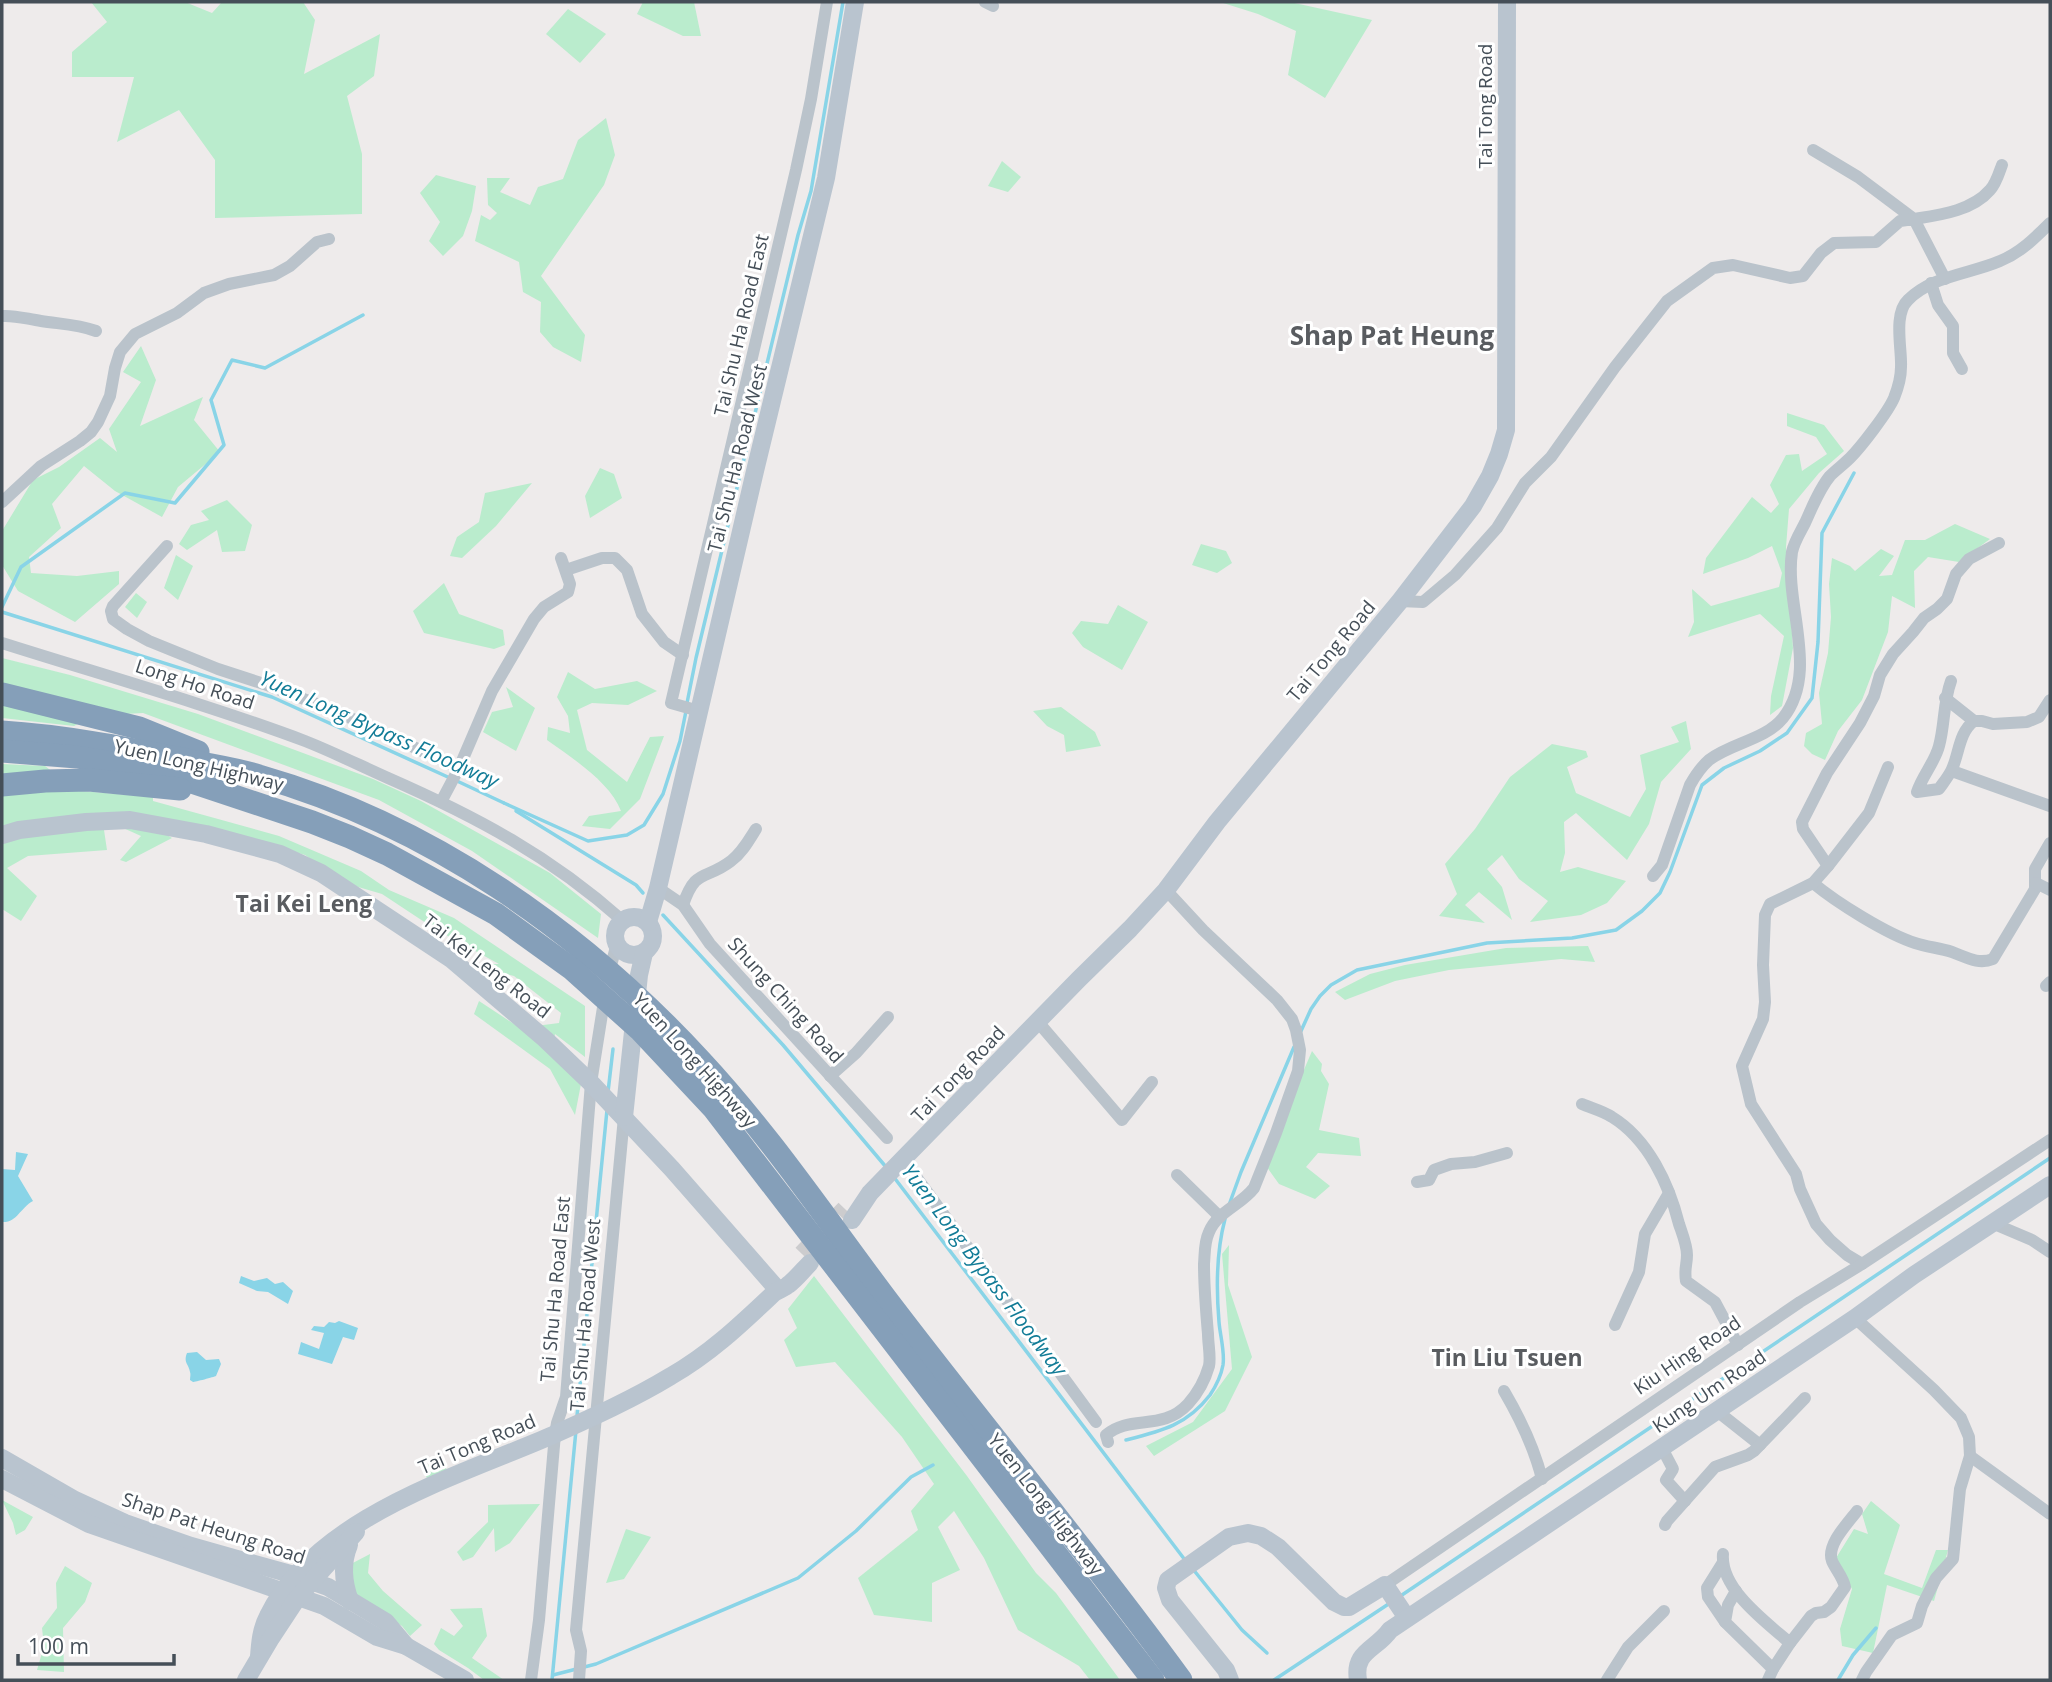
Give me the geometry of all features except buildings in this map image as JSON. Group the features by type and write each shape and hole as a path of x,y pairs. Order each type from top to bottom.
{"highway":[{"path":"2,694 139,728 256,775"},
{"name":"Yuen Long Highway","path":"2,732 111,745 256,775 289,785 359,813 462,864 507,892 594,958 657,1015 703,1063 758,1128 890,1304 1181,1680"},
{"name":"Yuen Long Highway","path":"2,751 54,755 171,775 350,837 421,871 519,929 591,985 653,1042 706,1100 1153,1680"},
{"path":"2,785 89,780 225,793"}],"street":[{"name":"Tai Shu Ha Road East","path":"699,711 671,704 796,170 827,2"},
{"name":"Tai Shu Ha Road West","path":"579,1678 581,1651 576,1630 621,1114 639,975 644,953 653,940 653,931 648,922 659,888 826,178 855,2"},
{"name":"Tai Tong Road","path":"848,1214 1166,891 1225,812 1400,601 1473,506 1490,476 1506,430 1507,2"},
{"path":"1813,150 1858,177 1914,219 1945,279"},
{"path":"1400,601 1423,602 1455,575 1497,528 1525,483 1551,457 1615,367 1667,301 1713,268 1733,265 1790,278 1803,276 1821,253 1833,243 1876,242 1899,221 1942,214 1976,202 1992,189 2002,165"},
{"path":"1653,876 1697,773 1710,759 1764,733 1782,719 1792,701 1801,670 1792,551 1817,497 1829,478 1851,457 1893,400 1900,382 1900,316 1904,305 1908,299 1931,284 2002,261 2028,244 2050,223"},
{"path":"2,502 41,466 91,432 110,396 120,352 135,334 177,313 204,293 229,284 274,275 290,266 317,242 328,239"},
{"path":"1931,284 1938,305 1953,326 1953,353 1962,369"},
{"path":"2,316 66,323 96,331"},
{"path":"1828,866 1803,829 1802,822 1827,773 1860,723 1874,696 1880,675 1893,654 1924,618 1947,599 1956,574 1969,559 1998,543"},
{"path":"167,546 113,606 113,619 149,641 333,710 459,768"},
{"path":"443,799 492,691 534,619 544,607 568,592 570,584 564,564 615,558 627,570 642,614 664,642 682,655"},
{"name":"Long Ho Road","path":"2,643 306,741 443,799 560,869 623,920"},
{"path":"1951,681 1945,698 1945,714 1938,750 1917,792 1939,789 1952,771 1957,751 1968,726 1974,721"},
{"path":"1945,698 1974,721 1993,724 2027,722 2039,716 2050,700"},
{"path":"1862,1264 1847,1255 1816,1224 1796,1174 1751,1104 1742,1066 1763,1019 1765,915 1770,904 1814,883 1869,813 1888,767"},
{"path":"1952,771 2050,806"},
{"name":"Tai Kei Leng Road","path":"2,835 19,830 86,822 130,820 206,834 280,854 321,873 451,959 545,1039 621,1114 778,1290"},
{"path":"683,905 687,891 695,880 730,862 744,848 756,829"},
{"path":"1814,883 1829,896 1914,943 1985,962 1993,959 2035,889 2035,869 2050,843"},
{"path":"2036,883 2050,890"},
{"name":"Shung Ching Road","path":"659,888 683,905 710,944 887,1138"},
{"path":"1108,1442 1105,1435 1114,1428 1125,1424 1158,1422 1177,1413 1186,1406 1203,1383 1210,1363 1204,1283 1205,1245 1216,1221 1254,1188 1298,1071 1300,1051 1292,1020 1277,1000 1166,891"},
{"path":"644,953 632,955 620,949 615,935 623,920 631,917 648,922"},
{"name":"Tai Shu Ha Road East","path":"531,1680 557,1423 566,1397 593,1086 611,963 617,943"},
{"path":"830,1076 856,1053 888,1017"},
{"path":"1038,1022 1122,1120 1152,1082"},
{"path":"1582,1104 1612,1117 1635,1136 1661,1172 1675,1206 1688,1256 1684,1269 1686,1281 1715,1302 1738,1345"},
{"name":"Kiu Hing Road","path":"1230,1680 1226,1670 1170,1600 1166,1588 1168,1580 1229,1537 1248,1533 1261,1536 1278,1547 1334,1602 1349,1607 1800,1303 2050,1140"},
{"path":"1417,1182 1429,1180 1434,1170 1451,1164 1475,1162 1507,1153"},
{"path":"898,1165 1096,1422"},
{"path":"1177,1175 1216,1221"},
{"name":"Kung Um Road","path":"1358,1680 1356,1670 1362,1656 1390,1630 2050,1185"},
{"path":"1615,1325 1639,1272 1645,1234 1669,1192"},
{"path":"1992,1223 2032,1240 2050,1252"},
{"name":"Tai Tong Road","path":"259,1657 261,1635 267,1617 290,1594 329,1543 365,1520 433,1485 595,1417 671,1376 702,1357 735,1331 778,1290 787,1286 806,1258"},
{"path":"1855,1318 1961,1418 1969,1437 1970,1457 1960,1489 1953,1559 1936,1578 1917,1623 1892,1635 1862,1680"},
{"path":"1504,1391 1525,1428 1542,1479"},
{"path":"1665,1525 1715,1467 1748,1455 1805,1398"},
{"path":"1717,1411 1760,1445"},
{"path":"1662,1448 1673,1469 1666,1480 1685,1501"},
{"path":"1970,1457 2050,1514"},
{"name":"Shap Pat Heung Road","path":"2,1458 75,1500 125,1523 328,1587 386,1622 406,1646"},
{"name":"Shap Pat Heung Road","path":"2,1479 89,1524 324,1606 377,1637 406,1646 466,1680"},
{"path":"1790,1643 1744,1602 1736,1591 1722,1559 1707,1588 1708,1597 1725,1622 1771,1675 1790,1643 1811,1616 1831,1607 1845,1587 1830,1554 1833,1545 1857,1511"},
{"name":"Tai Tong Road","path":"302,1578 350,1541 365,1520"},
{"path":"349,1601 345,1586 344,1557 350,1541"},
{"path":"241,1578 264,1598 267,1617"},
{"path":"1385,1585 1407,1618"},
{"path":"1725,1622 1726,1612 1736,1591"},
{"name":"Tai Tong Road","path":"246,1680 290,1594"},
{"path":"1607,1680 1628,1647 1664,1611"}],"green space":[{"path":"91,2 185,2 212,13 222,2 303,2 315,20 304,74 380,34 374,76 347,96 362,154 362,214 215,218 215,160 179,110 117,142 134,77 72,77 72,52 107,22"},
{"path":"643,2 694,2 701,36 683,36 637,14"},
{"path":"1220,2 1290,2 1372,20 1325,98 1288,75 1296,31 1258,14"},
{"path":"568,9 606,34 580,63 546,34"},
{"path":"606,118 615,155 604,185 541,276 585,335 581,362 553,347 540,332 541,302 523,292 519,262 475,241 481,215 490,220 497,213 488,205 487,178 510,178 500,192 530,205 538,187 563,179 578,140"},
{"path":"1002,161 1021,177 1008,192 988,186"},
{"path":"436,175 476,186 472,211 463,236 443,256 429,241 440,222 420,193"},
{"path":"141,346 156,380 140,426 203,397 194,420 220,452 178,487 162,517 115,491 84,466 52,504 61,528 29,557 31,573 77,576 119,571 119,584 75,622 18,591 2,565 2,531 33,480 59,467 100,438 117,452 109,429 141,382 123,372"},
{"path":"1787,413 1824,425 1844,451 1819,473 1789,509 1786,547 1793,648 1782,706 1770,715 1771,696 1784,636 1760,614 1688,637 1694,622 1692,589 1711,606 1779,587 1782,573 1772,546 1703,574 1706,558 1752,497 1771,513 1779,504 1770,485 1786,455 1799,454 1802,471 1827,454 1816,437 1787,426"},
{"path":"600,468 614,474 622,498 590,518 585,496"},
{"path":"532,483 496,526 462,558 450,556 457,537 479,522 485,493"},
{"path":"227,500 252,525 245,551 222,552 217,530 187,550 179,544 191,525 209,520 201,511"},
{"path":"1955,524 1990,539 1959,562 1928,557 1914,571 1915,608 1892,596 1888,632 1862,700 1838,731 1825,760 1812,754 1804,746 1806,733 1822,724 1819,693 1828,653 1832,558 1855,571 1881,549 1894,556 1879,576 1892,575 1905,540 1925,540"},
{"path":"1201,544 1226,551 1232,563 1217,573 1192,565"},
{"path":"176,555 193,566 178,600 164,588"},
{"path":"444,583 459,614 503,630 505,645 494,649 424,633 413,611"},
{"path":"136,593 147,602 137,618 125,607"},
{"path":"1118,605 1148,622 1122,670 1083,647 1072,633 1081,621 1108,624"},
{"path":"2,658 70,675 198,714 373,779 421,801 550,873 601,914 598,938 472,851 379,800 143,713 125,714 2,687"},
{"path":"568,672 595,689 637,681 657,691 628,705 592,703 577,710 587,750 627,782 650,737 664,736 640,799 610,829 582,826 589,816 621,811 616,800 589,771 547,740 548,727 570,733 568,716 557,697"},
{"path":"506,687 535,708 516,751 483,732 492,712 513,707"},
{"path":"2,702 83,721 74,726 2,718"},
{"path":"1061,707 1095,732 1101,746 1066,752 1064,735 1047,726 1033,711"},
{"path":"1686,721 1691,749 1661,782 1649,824 1627,860 1576,813 1564,822 1565,853 1560,872 1578,867 1626,881 1607,903 1581,915 1530,922 1548,901 1519,879 1502,855 1487,869 1502,887 1512,920 1479,892 1465,905 1485,923 1439,916 1457,894 1445,864 1475,829 1510,777 1552,744 1586,751 1588,757 1567,767 1576,793 1630,817 1646,789 1640,755 1679,742 1671,727"},
{"path":"2,764 45,766 54,773 2,775"},
{"path":"57,789 153,797 153,801 279,836 361,871 389,890 454,918 585,1006 585,1057 555,1034 552,1053 581,1084 575,1115 550,1069 474,1014 479,1001 520,1028 559,1023 561,1013 514,976 491,970 482,985 469,979 474,964 499,964 435,929 382,894 348,884 305,855 274,846 160,831 172,838 126,862 120,860 141,836 121,827 104,830 107,850 28,856 7,868 37,896 21,921 2,909 2,795"},
{"path":"1588,946 1595,962 1561,959 1449,970 1395,981 1345,1000 1335,992 1370,974 1405,965 1506,948"},
{"path":"1312,1051 1322,1064 1321,1071 1329,1084 1319,1130 1359,1138 1361,1156 1318,1153 1306,1167 1330,1186 1315,1199 1279,1184 1264,1163"},
{"path":"1229,1245 1228,1285 1252,1357 1225,1411 1154,1456 1146,1446 1193,1422 1232,1369 1222,1254"},
{"path":"814,1276 967,1476 1036,1573 1056,1593 1120,1680 1090,1680 1079,1666 1018,1630 984,1558 954,1511 938,1527 960,1570 932,1583 932,1622 874,1615 858,1578 918,1530 911,1511 934,1484 902,1437 835,1362 796,1367 784,1340 797,1328 788,1309"},
{"path":"444,1461 448,1475 429,1483 422,1467"},
{"path":"2,1500 33,1517 25,1530 16,1535"},
{"path":"1871,1501 1900,1525 1884,1574 1922,1588 1936,1550 1948,1550 1934,1601 1887,1585 1873,1653 1842,1646 1840,1629 1852,1589 1836,1558 1854,1529 1868,1534 1862,1514"},
{"path":"540,1504 510,1543 495,1552 494,1528 473,1557 463,1561 457,1552 488,1522 488,1505"},
{"path":"626,1529 651,1537 624,1579 606,1583"},
{"path":"370,1554 368,1573 383,1591 422,1625 410,1636 402,1626 356,1597 349,1565"},
{"path":"65,1566 92,1583 85,1602 63,1628 64,1672 37,1670 44,1646 42,1628 57,1608 56,1583"},
{"path":"482,1608 487,1636 472,1658 504,1680 484,1680 434,1644 441,1628 454,1636 463,1626 450,1609"}],"water":[{"path":"16,1152 28,1154 18,1176 33,1201 15,1218 2,1222 2,1169 15,1170"},
{"path":"241,1276 254,1281 267,1278 275,1284 283,1282 293,1291 288,1304 268,1292 257,1291 239,1283"},
{"path":"339,1321 358,1328 354,1340 343,1337 332,1364 298,1354 301,1342 319,1349 324,1333 311,1330 314,1326 324,1327 329,1322"},
{"path":"197,1352 206,1360 219,1359 221,1364 216,1376 194,1382 190,1380 186,1356 187,1353"}],"waterway":[{"path":"687,703 798,235 811,191 843,2"},
{"path":"2,607 21,567 125,493 175,503 224,445 211,400 232,360 265,368 363,315"},
{"path":"1301,1031 1320,996 1331,985 1357,970 1487,943 1572,938 1616,930 1642,911 1660,893 1702,785 1724,768 1760,751 1787,733 1812,698 1818,642 1822,533 1854,473"},
{"name":"Yuen Long Bypass Floodway","path":"2,612 272,697 450,778"},
{"path":"504,803 588,841 627,835 644,825 663,794 680,741 686,711"},
{"name":"Yuen Long Bypass Floodway","path":"457,781 504,803"},
{"name":"Yuen Long Bypass Floodway","path":"516,811 636,885 643,893"},
{"name":"Yuen Long Bypass Floodway","path":"663,915 783,1045 886,1167"},
{"path":"1229,1205 1294,1047"},
{"path":"608,1092 613,1049"},
{"path":"577,1416 607,1110"},
{"path":"1399,1597 2050,1158"},
{"name":"Yuen Long Bypass Floodway","path":"893,1176 1185,1560"},
{"path":"1126,1440 1162,1430 1183,1420 1210,1395 1218,1381 1223,1360 1218,1309 1218,1270 1225,1219"},
{"path":"552,1680 576,1430"},
{"path":"553,1675 596,1664 798,1578 856,1531 911,1477 933,1465"},
{"name":"Yuen Long Bypass Floodway","path":"1192,1568 1242,1630 1267,1653"},
{"path":"1274,1680 1390,1603"},
{"path":"1838,1680 1853,1655 1876,1628"}],"tunnel":[{"path":"802,1254 845,1209"}],"district":[{"name":"Shap Pat Heung","path":"1392,336"},
{"name":"Tai Kei Leng","path":"304,904"},
{"name":"Tin Liu Tsuen","path":"1507,1358"}]}
